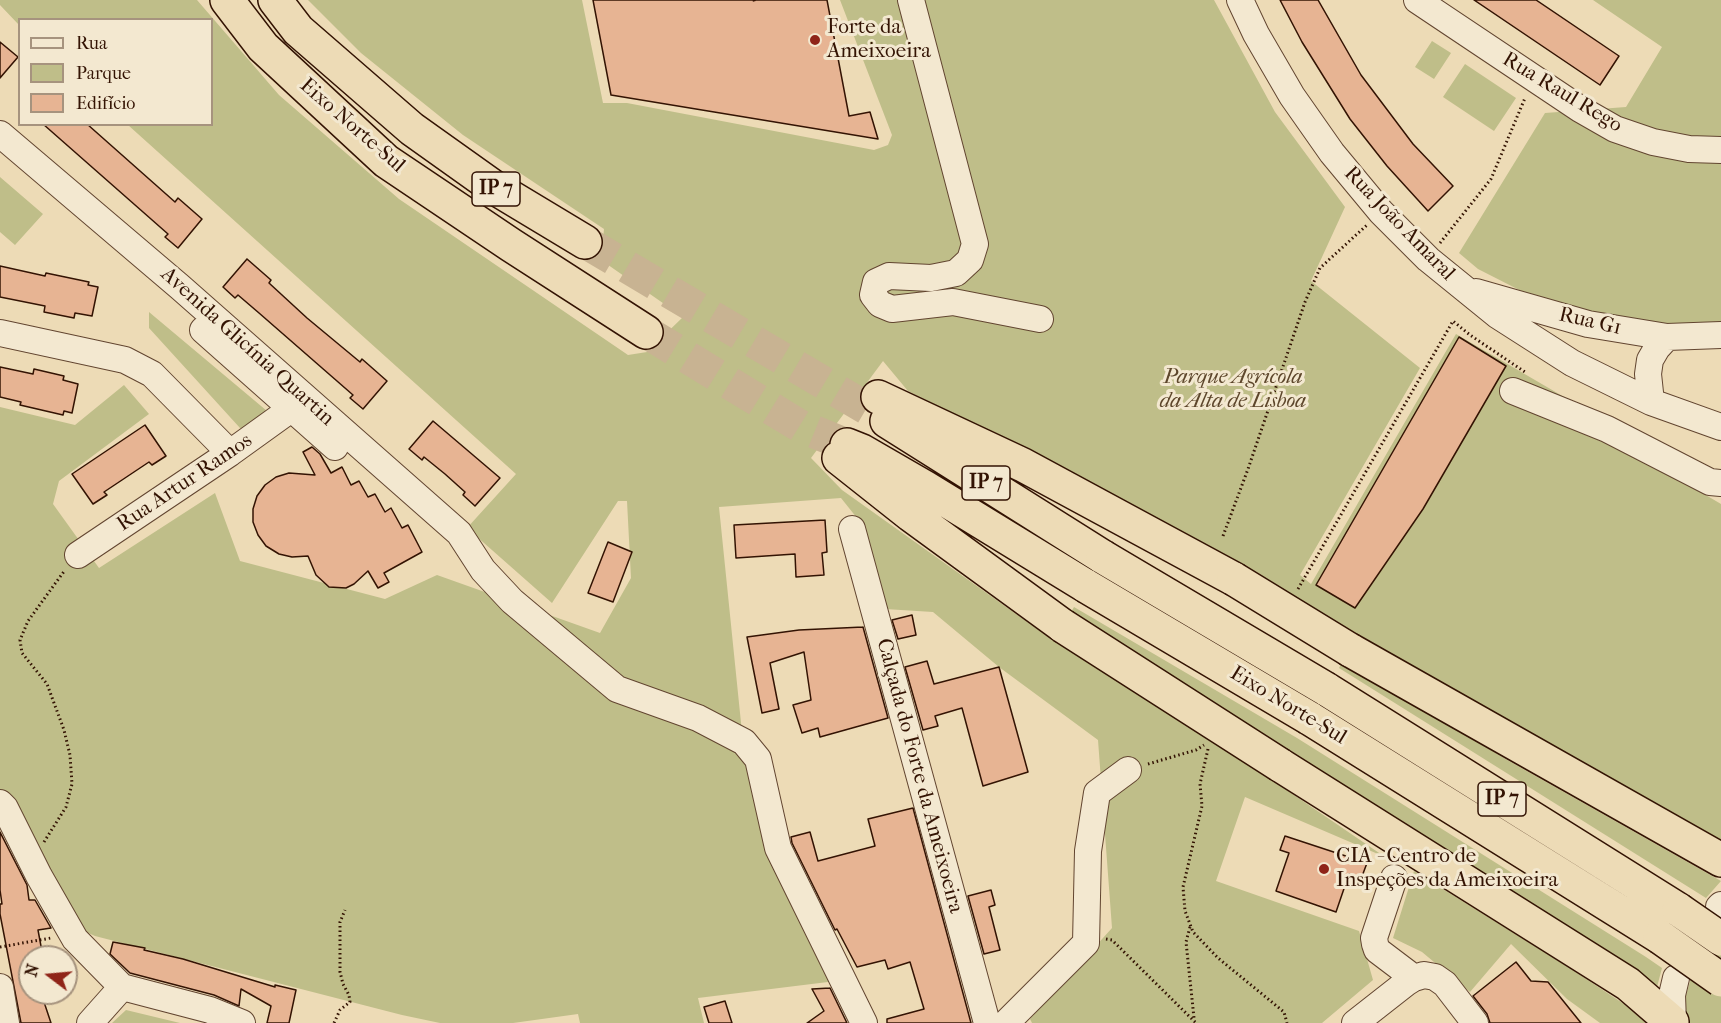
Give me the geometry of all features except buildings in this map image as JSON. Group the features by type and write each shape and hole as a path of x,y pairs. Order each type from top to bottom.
{"highway":[{"name":"Eixo Norte-Sul","path":"227,0 263,47 386,161 646,332"},
{"name":"Eixo Norte-Sul","path":"275,0 298,30 412,129 492,186 585,242"},
{"name":"Eixo Norte-Sul","path":"1721,860 1350,650 1234,579 1023,465 873,403 1104,557 1326,689 1721,939"},
{"name":"Eixo Norte-Sul","path":"1673,1023 1628,984 1063,626 911,515 843,451 862,451 1309,718 1660,937 1721,980"}],"street":[{"path":"911,0 975,244 970,260 956,273 931,278 889,276 876,282 873,295 880,304 892,309 953,302 1041,319"},
{"name":"Rua João Amaral","path":"1240,0 1256,34 1292,96 1332,153 1381,212 1428,259 1515,328 1572,363 1651,402 1721,428"},
{"name":"Rua Raul Rego","path":"1417,0 1533,78 1615,129 1653,142 1689,150 1721,150"},
{"name":"Avenida Glicínia Quartin","path":"0,134 44,181 299,403 446,544 483,570 512,601 617,689 698,718 744,742 758,759 778,848 864,1023"},
{"name":"Avenida Glicínia Quartin","path":"0,153 44,181"},
{"name":"Rua G1","path":"1462,288 1588,324 1667,337 1721,335"},
{"path":"0,333 125,360 152,374 230,453"},
{"path":"1651,402 1648,374 1650,360 1667,337"},
{"path":"1513,391 1607,429 1710,482 1721,483"},
{"name":"Rua Artur Ramos","path":"78,555 230,453 299,403"},
{"name":"Calçada do Forte da Ameixoeira","path":"852,529 987,1023"},
{"path":"1006,1023 1086,943 1088,852 1097,793 1128,770"},
{"path":"0,803 5,808 72,934 82,948 122,987 210,1010 242,1023"},
{"path":"1394,878 1374,938 1375,944 1377,950 1414,978"},
{"path":"1355,1023 1414,978 1424,975 1435,977 1445,984 1475,1023"},
{"path":"1673,1023 1672,995 1676,978"},
{"path":"0,987 6,1023"},
{"path":"90,1023 122,987"}],"path":[{"path":"1428,259 1491,179 1533,78"},
{"path":"1223,536 1305,302 1320,268 1381,212"},
{"path":"1293,597 1454,321"},
{"path":"34,866 40,846 49,836 66,807 72,784 70,754 64,730 47,684 22,653 20,640 28,621 60,575 78,555"},
{"path":"1128,770 1196,750 1210,741 1200,784 1202,806 1183,887 1185,911 1193,932 1218,958 1284,1012 1287,1023"},
{"path":"334,1023 340,1010 350,1002 350,995 342,984 340,972 340,922 345,910"},
{"path":"1190,925 1186,942 1195,1022"},
{"path":"0,947 72,934"},
{"path":"1086,943 1104,938 1112,940 1195,1022"}],"green space":[{"path":"0,0 197,0 213,18 18,18 18,24 0,5"},
{"name":"Parque Agrícola da Alta de Lisboa","path":"308,0 582,0 603,103 627,103 874,150 888,145 892,135 840,0 1214,0 1275,112 1345,207 1311,281 1420,368 1300,575 1311,584 1456,334 1595,415 1717,470 1704,494 1721,504 1721,843 1296,599 1043,459 908,391 883,361 811,458 842,490 1054,641 1272,780 1385,857 1245,797 1216,881 1359,931 1373,980 1322,1023 1032,1023 1030,1019 1112,928 1098,740 999,667 933,612 885,609 857,518 841,498 719,507 745,762 775,854 836,981 698,998 704,1023 580,1023 578,1014 513,1023 440,1023 95,936 77,928 8,799 0,790 0,407 75,425 124,385 149,414 59,481 53,504 99,568 215,493 240,561 385,599 437,575 600,633 631,578 627,501 618,501 552,603 467,528 516,474 129,126 213,126 213,19 279,95 399,199 628,355 647,352 683,317 601,260 604,229 463,135 361,53"},
{"path":"1593,0 1721,0 1721,342 1680,345 1537,299 1478,269 1459,253 1545,113 1626,107 1662,47"},
{"path":"1432,41 1451,53 1434,79 1415,67"},
{"path":"1465,64 1516,98 1494,131 1443,97"},
{"path":"0,177 43,214 15,245 0,232"},
{"path":"149,312 267,411 266,416 246,429 240,428 149,328"},
{"path":"1074,607 1297,738 1646,957 1662,968 1657,987 1285,758 1070,614"},
{"path":"1342,662 1509,761 1721,881 1706,898 1339,668"},
{"path":"1414,871 1568,967 1624,1004 1646,1023 1600,1023 1567,999 1511,944 1470,992 1422,952 1393,938"},
{"path":"1721,926 1721,1023 1686,1023 1686,995 1695,965"},
{"path":"126,1010 180,1023 112,1023"}],"tunnel":[{"path":"585,242 868,409"},
{"path":"646,332 800,426 847,445"}],"place":[{"name":"Forte da Ameixoeira","path":"815,40"},
{"name":"CIA - Centro de Inspeções da Ameixoeira","path":"1324,869"}]}
